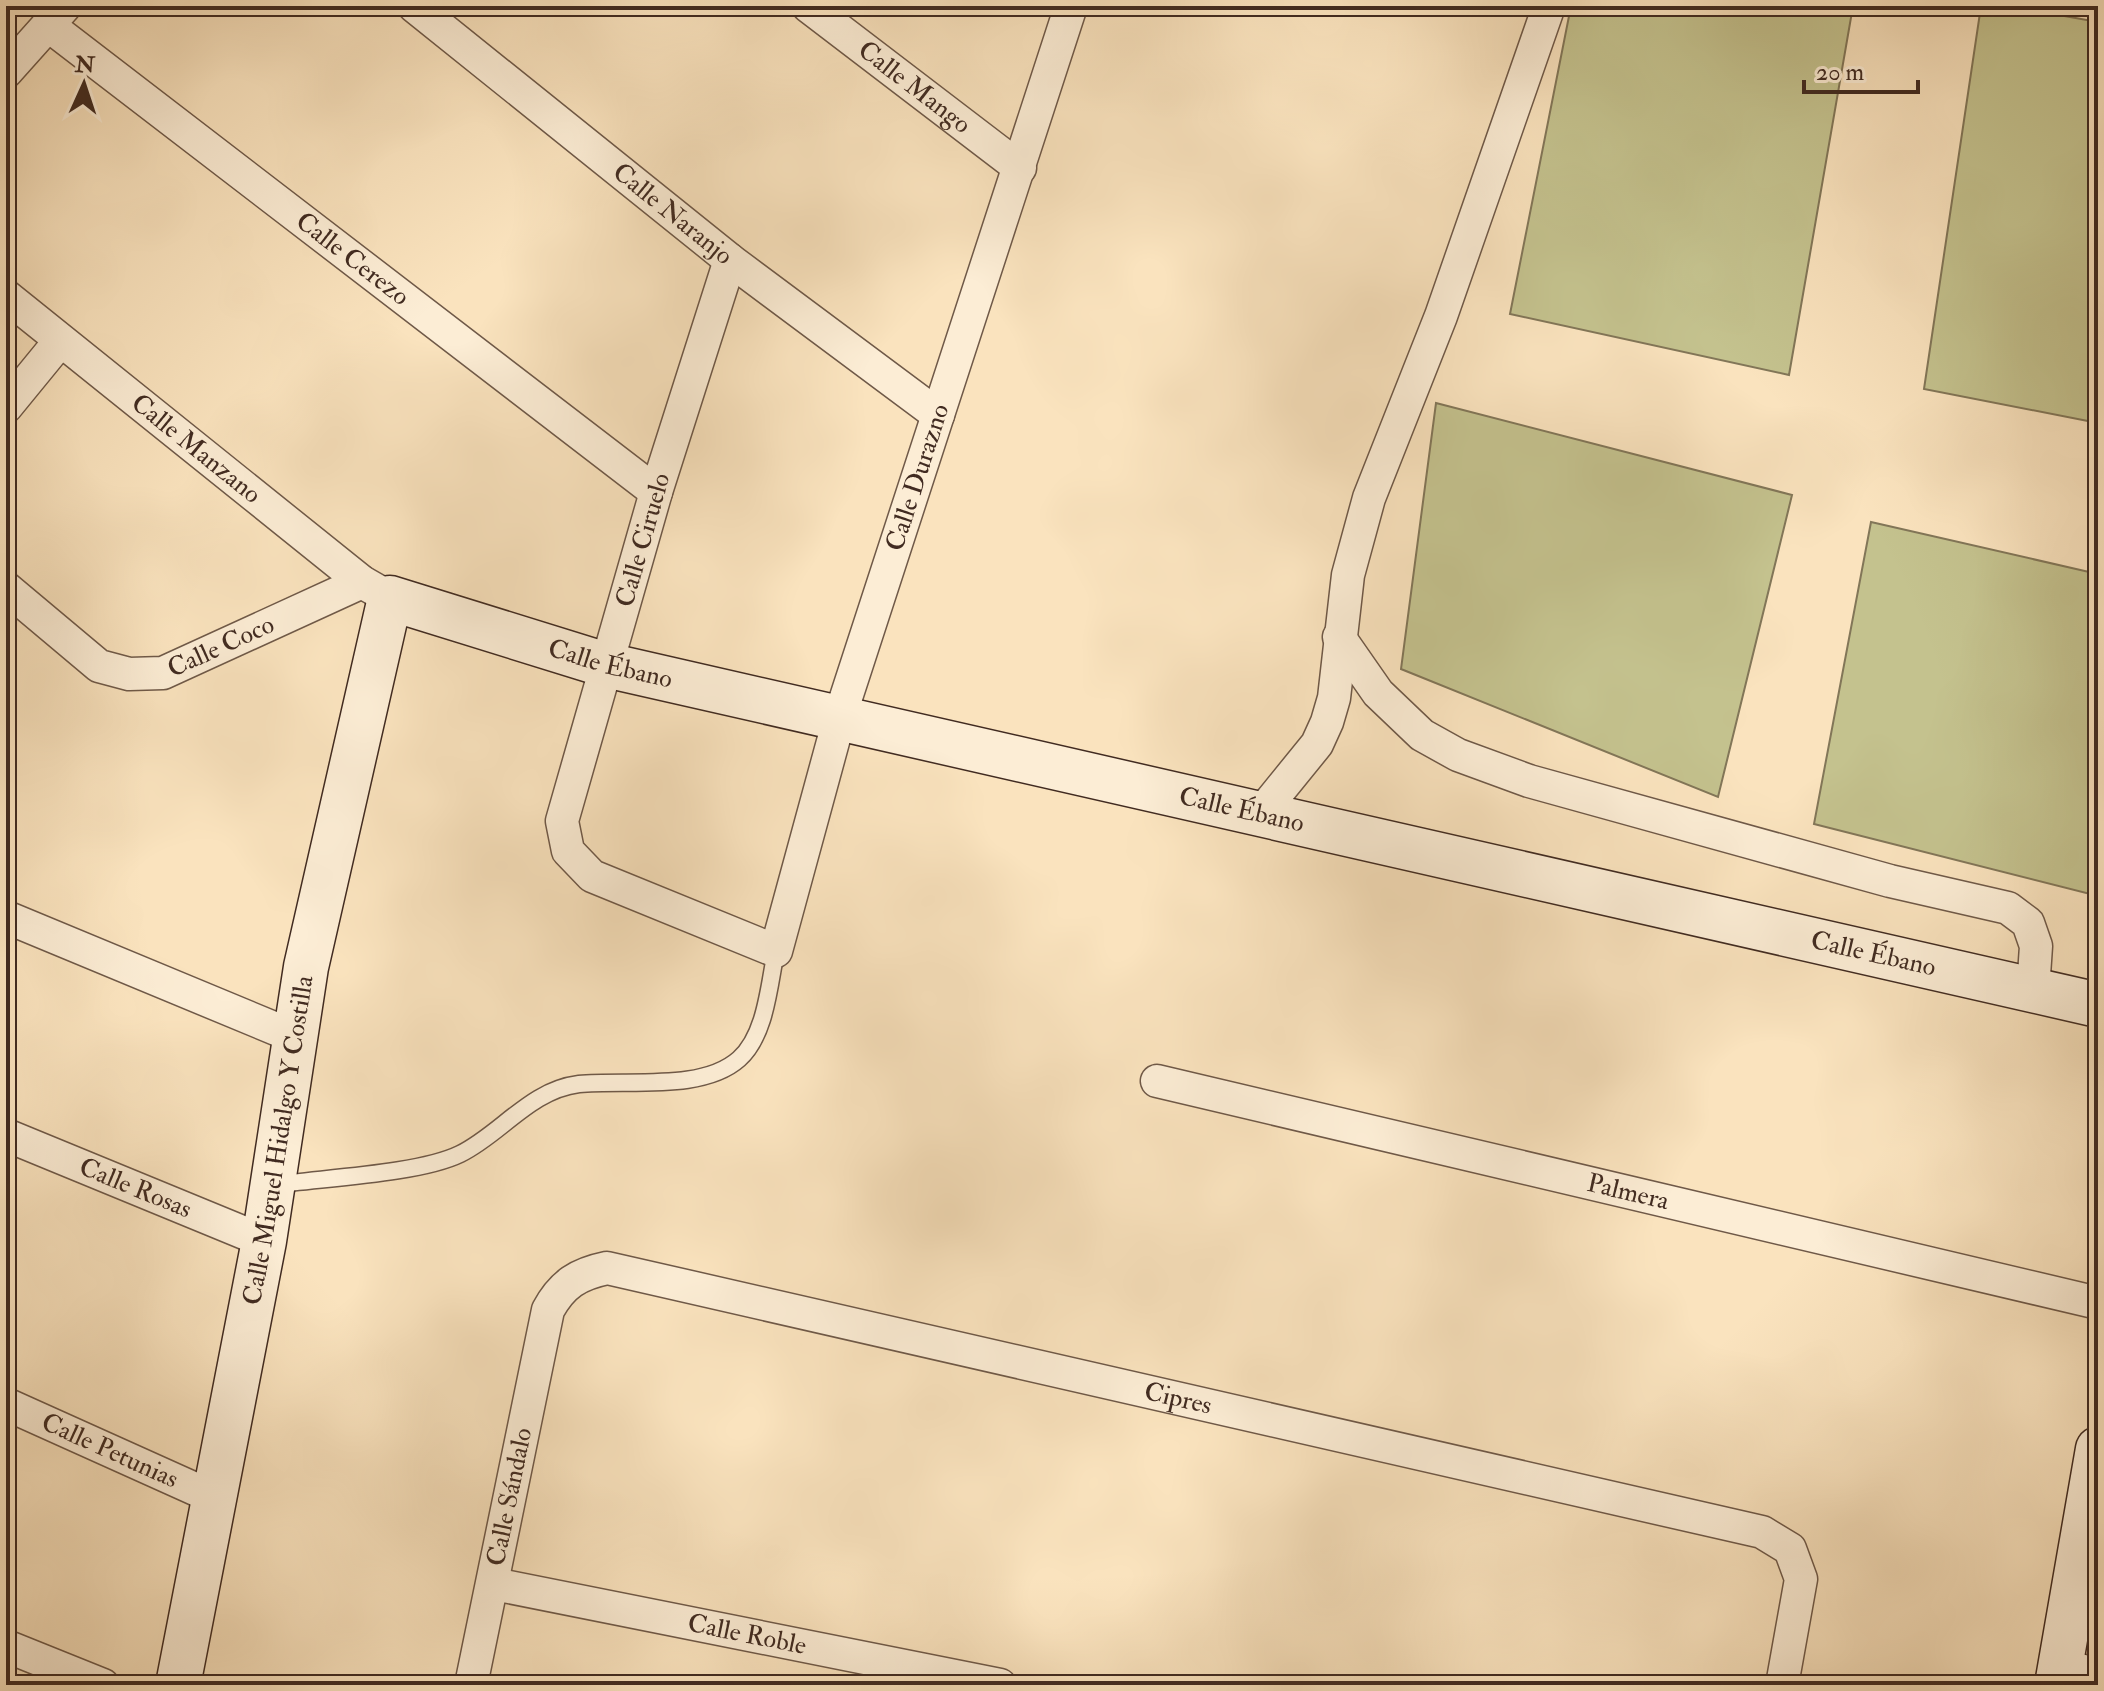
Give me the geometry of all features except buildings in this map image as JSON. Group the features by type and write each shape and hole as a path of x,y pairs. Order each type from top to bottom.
{"street":[{"name":"Calle Naranjo","path":"414,6 730,260 938,415"},
{"name":"Calle Mango","path":"808,6 1020,168"},
{"name":"Calle Durazno","path":"776,951 840,716 1071,6"},
{"path":"1261,813 1317,744 1327,722 1334,698 1348,575 1369,498 1441,316 1549,6"},
{"path":"6,72 56,16"},
{"name":"Calle Cerezo","path":"56,16 656,492"},
{"name":"Calle Ciruelo","path":"730,260 656,492 562,821 568,851 592,876 776,951"},
{"name":"Calle Manzano","path":"6,296 376,590"},
{"path":"6,407 60,341"},
{"name":"Calle Coco","path":"6,588 99,666 146,675 163,673 376,590"},
{"name":"Calle Ébano","path":"376,590 606,665 2098,1005"},
{"name":"Calle Miguel Hidalgo Y Costilla","path":"178,1685 264,1241 293,1036 376,590"},
{"path":"1339,637 1378,693 1422,735 1458,755 1589,797 1890,881 2008,908 2028,923 2036,946 2033,990"},
{"path":"6,917 293,1036"},
{"name":"Palmera","path":"1157,1081 2098,1303"},
{"name":"Calle Rosas","path":"6,1135 264,1241"},
{"name":"Cipres","path":"548,1310 568,1283 584,1273 607,1268 1762,1532 1790,1549 1801,1579 1782,1685"},
{"name":"Calle Sándalo","path":"471,1685 548,1310"},
{"name":"Calle Petunias","path":"6,1404 215,1498"},
{"path":"2072,1675 2098,1449"},
{"name":"Calle Roble","path":"494,1584 1000,1685"},
{"path":"6,1646 103,1685"}],"lane":[{"path":"272,1185 438,1163 474,1146 509,1117 540,1098 576,1084 715,1074 750,1047 763,1014 776,951"}],"shaded area":[{"path":"1571,6 1853,6 1789,375 1510,314"},
{"path":"1981,6 2009,6 2098,22 2098,423 1924,389"},
{"path":"1436,403 1792,495 1718,797 1401,669"},
{"path":"1871,522 2098,574 2098,896 1814,824"}]}
